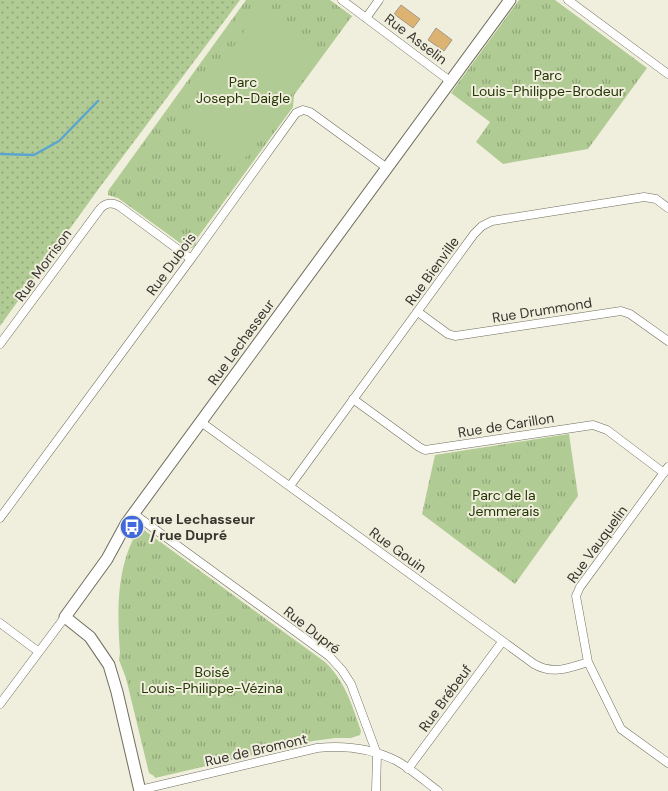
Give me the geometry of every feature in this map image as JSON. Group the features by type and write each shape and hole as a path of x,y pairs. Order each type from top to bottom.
{"street":[{"name":"Rue Asselin","path":"342,0 450,81"},
{"path":"366,18 379,0"},
{"name":"Rue Lechasseur","path":"0,704 107,559 119,535 134,514 510,0"},
{"path":"568,0 668,74"},
{"name":"Rue Dubois","path":"0,518 298,111 306,110 310,112 387,168"},
{"name":"Rue Bienville","path":"290,486 476,231 488,223 644,197 656,199 668,208"},
{"name":"Rue Morrison","path":"0,344 100,209 109,203 116,204 191,259"},
{"name":"Rue Drummond","path":"418,312 445,332 455,336 621,311 630,314 668,341"},
{"name":"Rue de Carillon","path":"353,399 423,450 593,425 606,430 666,470"},
{"name":"Rue Gouin","path":"201,422 534,664 547,669 560,670 588,662"},
{"name":"Rue Vauquelin","path":"666,470 576,592 577,607 588,662 622,729 668,763"},
{"name":"Rue Dupré","path":"134,514 329,656 342,670 351,684 377,754"},
{"path":"65,617 90,637 108,665 117,692 140,791"},
{"path":"0,623 39,652"},
{"name":"Rue Brébeuf","path":"408,768 502,642"},
{"name":"Rue de Bromont","path":"140,791 317,748 350,747 377,754"},
{"path":"376,791 377,754 397,761 438,791"}],"green space":[{"path":"0,0 240,0 97,191 0,326"},
{"name":"Parc Joseph-Daigle","path":"246,0 330,0 352,16 294,95 293,107 198,237 195,246 187,248 118,198 108,195 108,191"},
{"name":"Parc Louis-Philippe-Brodeur","path":"519,0 555,0 647,68 588,149 503,164 476,142 490,122 451,93"},
{"path":"259,11 320,55 240,165 179,122"},
{"name":"Parc de la Jemmerais","path":"569,434 578,496 515,584 422,514 435,455"},
{"name":"Boisé Louis-Philippe-Vézina","path":"140,527 325,662 343,685 361,731 360,735 351,738 313,741 155,778 149,773 126,678 119,660 118,621 122,572 132,541"}],"building":[{"path":"401,5 420,19 413,28 394,14"},
{"path":"436,28 452,40 444,51 428,40"}],"waterway":[{"path":"0,154 34,155 59,141 98,101"}],"place":[{"name":"rue Lechasseur / rue Dupré","path":"132,527"}]}
